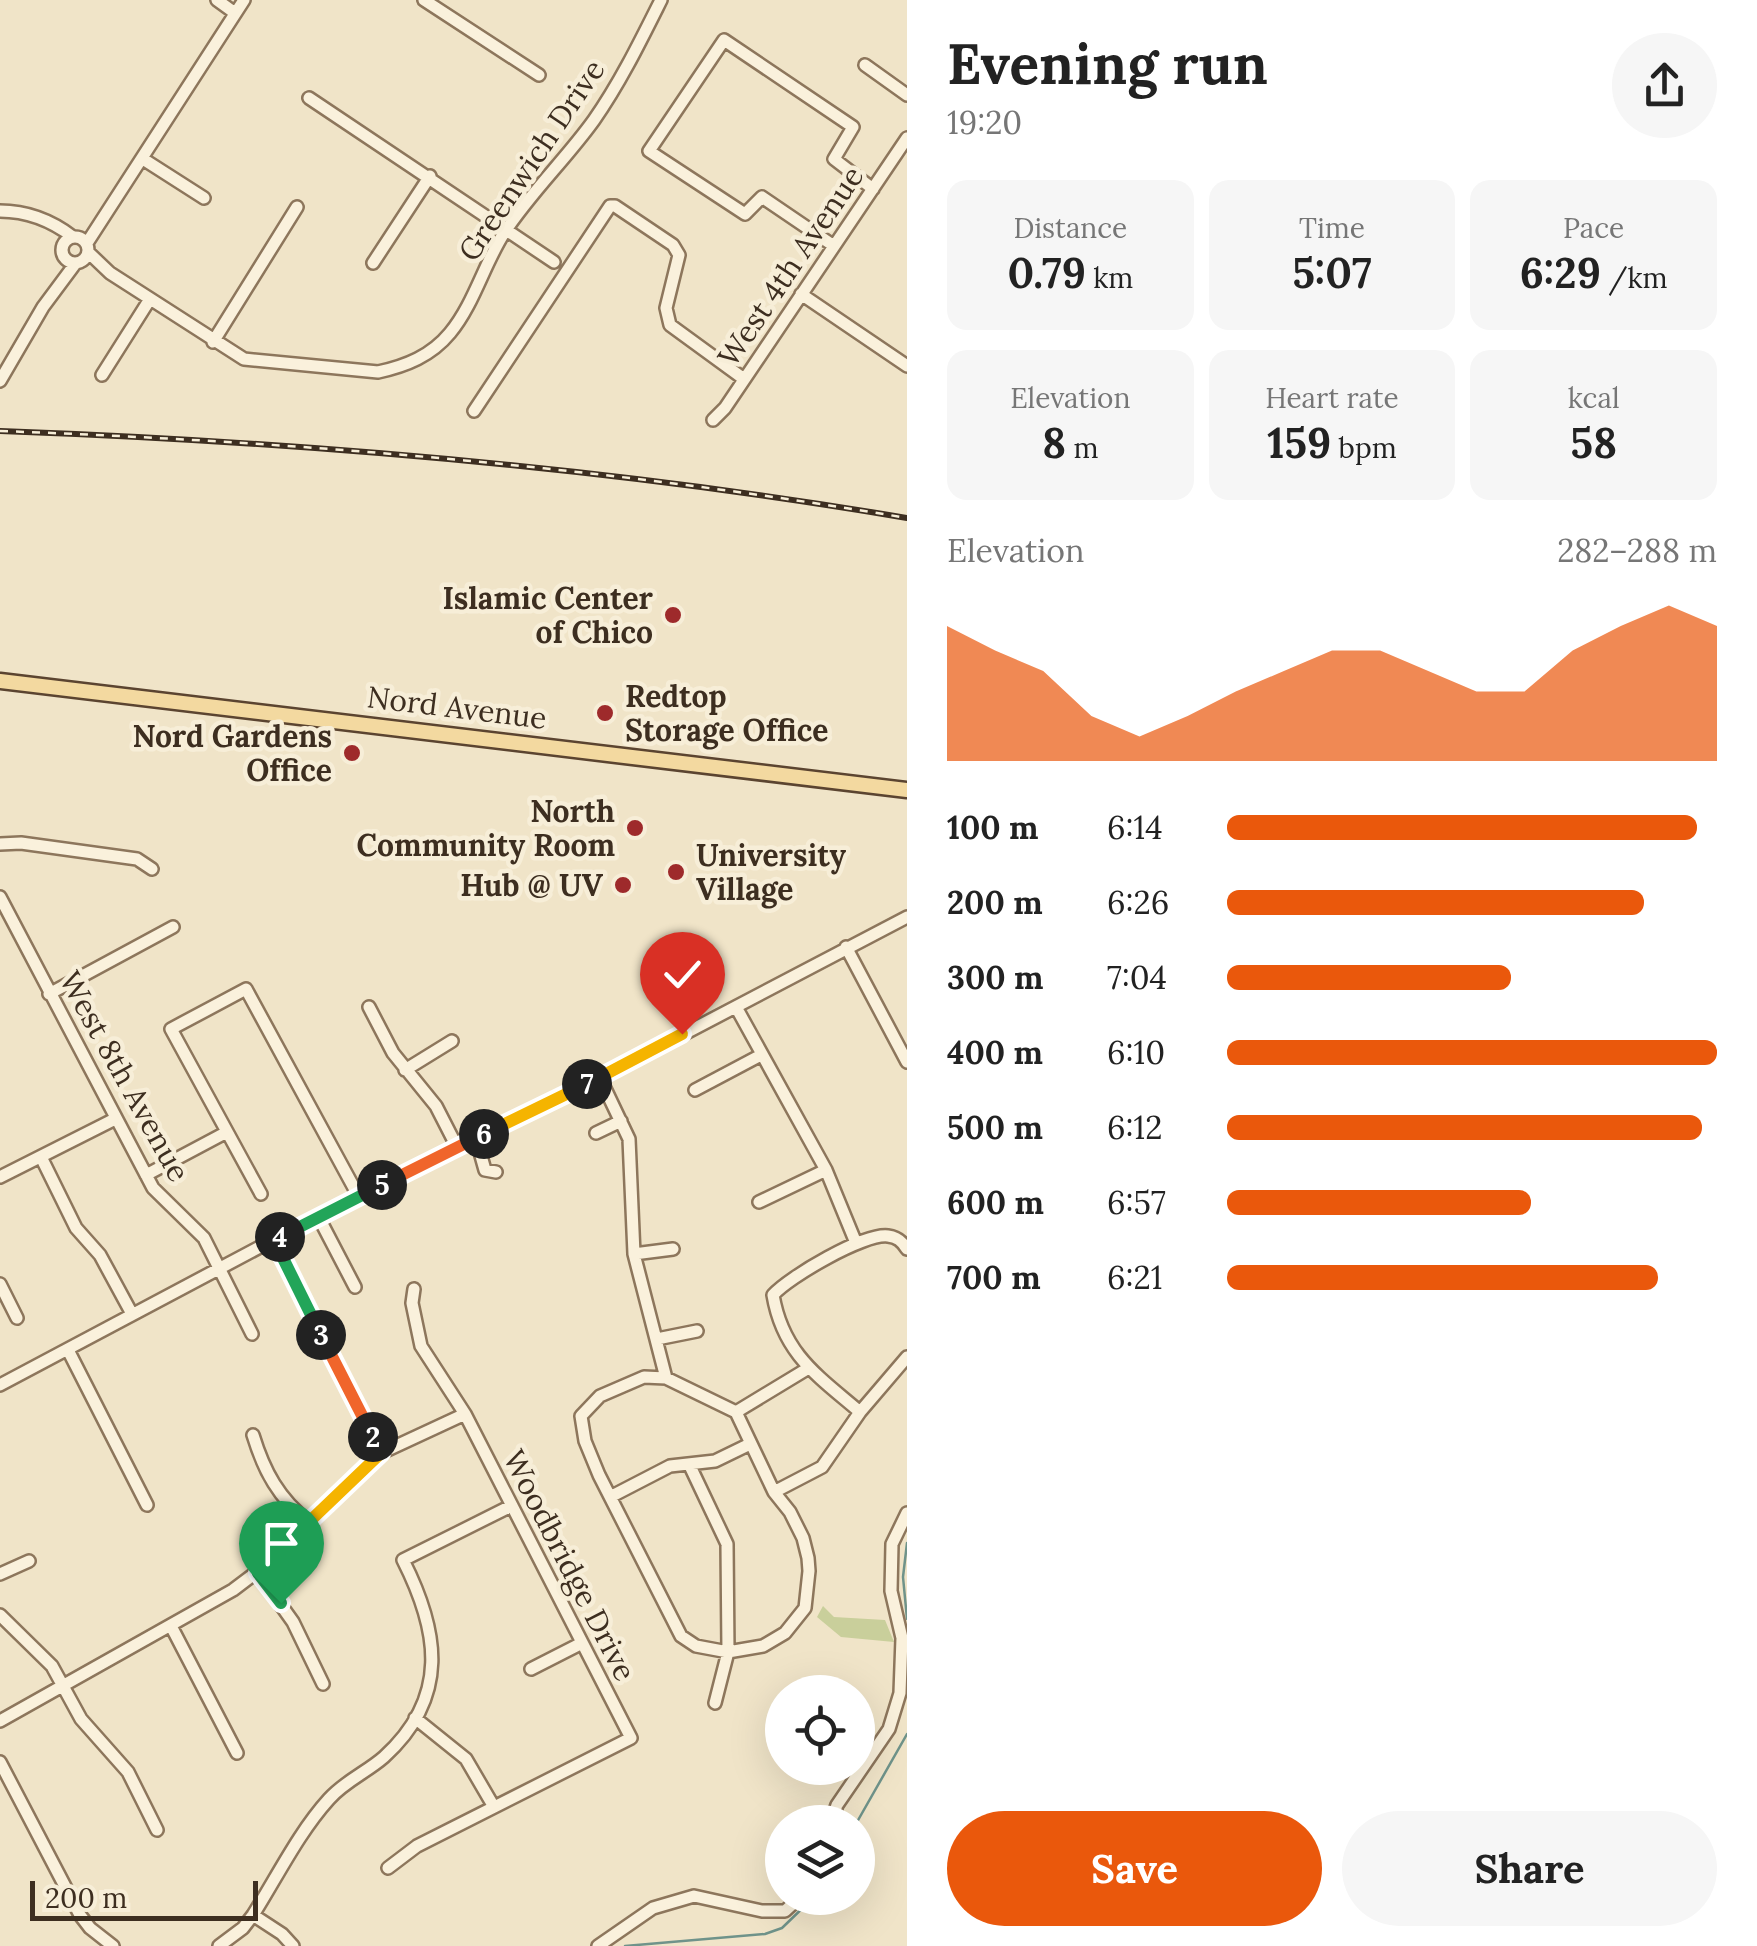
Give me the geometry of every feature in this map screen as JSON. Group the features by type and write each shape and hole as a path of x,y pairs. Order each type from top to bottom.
{"main road":[{"name":"Nord Avenue","path":"0,681 907,790"}],"street":[{"path":"0,381 76,250 142,158 240,4 217,0"},
{"path":"424,0 539,75"},
{"name":"Greenwich Drive","path":"0,212 17,211 37,217 76,250 244,359 378,372 399,368 420,358 451,332 506,230 596,118 661,0"},
{"path":"834,246 762,197 744,214 649,152 724,40 853,127 834,159 873,189"},
{"path":"865,65 907,95"},
{"path":"309,98 554,262"},
{"name":"West 4th Avenue","path":"713,420 907,138"},
{"path":"142,158 204,198"},
{"path":"373,263 430,176"},
{"path":"474,410 610,206 673,245 679,255 666,308 670,324 744,379"},
{"path":"214,342 297,207"},
{"path":"802,294 907,366"},
{"path":"102,375 150,299"},
{"path":"0,844 21,843 138,859 152,869"},
{"name":"West 8th Avenue","path":"0,897 153,1188 204,1238 252,1334"},
{"path":"0,1385 274,1240 600,1078 907,917"},
{"path":"49,994 173,928"},
{"path":"846,947 907,1062"},
{"path":"261,1194 171,1030 246,989 358,1197"},
{"path":"736,1007 826,1170 856,1243"},
{"path":"369,1008 405,1070 436,1106 457,1146"},
{"path":"405,1070 452,1041"},
{"path":"696,1090 762,1055"},
{"path":"600,1078 629,1139 634,1254 666,1378"},
{"path":"0,1177 115,1119"},
{"path":"596,1133 622,1121"},
{"path":"146,1175 225,1133"},
{"path":"476,1138 485,1170 496,1172"},
{"path":"40,1157 76,1228 100,1256 132,1314"},
{"path":"758,1202 826,1170"},
{"path":"319,1218 355,1287"},
{"path":"860,1412 807,1369 777,1318 774,1295 783,1284 856,1243 883,1235 897,1238 907,1249"},
{"path":"274,1240 381,1453"},
{"path":"634,1254 673,1250"},
{"path":"0,1284 17,1318"},
{"name":"Woodbridge Drive","path":"414,1289 412,1303 421,1346 466,1414 631,1738 494,1807"},
{"path":"657,1340 697,1331"},
{"path":"68,1350 146,1505"},
{"path":"774,1492 822,1467 860,1412 907,1356"},
{"path":"736,1412 807,1369"},
{"path":"644,1377 666,1378 736,1412 774,1492 803,1538 810,1572 805,1608 785,1632 762,1646 728,1652 696,1646 681,1636 585,1441 581,1416 600,1396 644,1377"},
{"path":"0,1721 258,1573 381,1453 466,1414"},
{"path":"253,1435 275,1488 290,1508 309,1522"},
{"path":"612,1496 670,1466 715,1461 750,1444"},
{"path":"690,1466 727,1544 728,1652 715,1702"},
{"path":"219,1946 253,1915 321,1808 346,1783 391,1750 415,1718 428,1688 432,1649 427,1610 403,1560 512,1506"},
{"path":"838,1805 888,1729 900,1693 902,1638 891,1591 892,1544 907,1513"},
{"path":"0,1574 29,1561"},
{"path":"258,1573 293,1622 323,1684"},
{"path":"0,1616 44,1656 90,1730 128,1772 157,1830"},
{"path":"170,1626 236,1752"},
{"path":"531,1669 582,1643"},
{"path":"388,1868 402,1855 494,1807 466,1759 415,1718"},
{"path":"0,1762 80,1915 113,1946"},
{"path":"598,1946 653,1908 694,1896 765,1911"},
{"path":"253,1915 293,1946"}],"green space":[{"path":"823,1606 834,1617 885,1620 894,1642 841,1637 817,1617"}],"waterway":[{"path":"907,1543 903,1577 907,1619"},
{"path":"867,1805 907,1734"},
{"path":"625,1946 765,1934 782,1928 795,1915"}],"railway":[{"path":"0,431 228,442 455,460 681,484 907,518"}],"place":[{"name":"Islamic Center of Chico","path":"673,615"},
{"name":"Redtop Storage Office","path":"605,713"},
{"name":"Nord Gardens Office","path":"352,753"},
{"name":"North Community Room","path":"635,828"},
{"name":"University Village","path":"676,872"},
{"name":"Hub @ UV","path":"623,885"}],"route":[{"path":"281,1603 258,1573 381,1453 274,1240 682,1034"}]}
